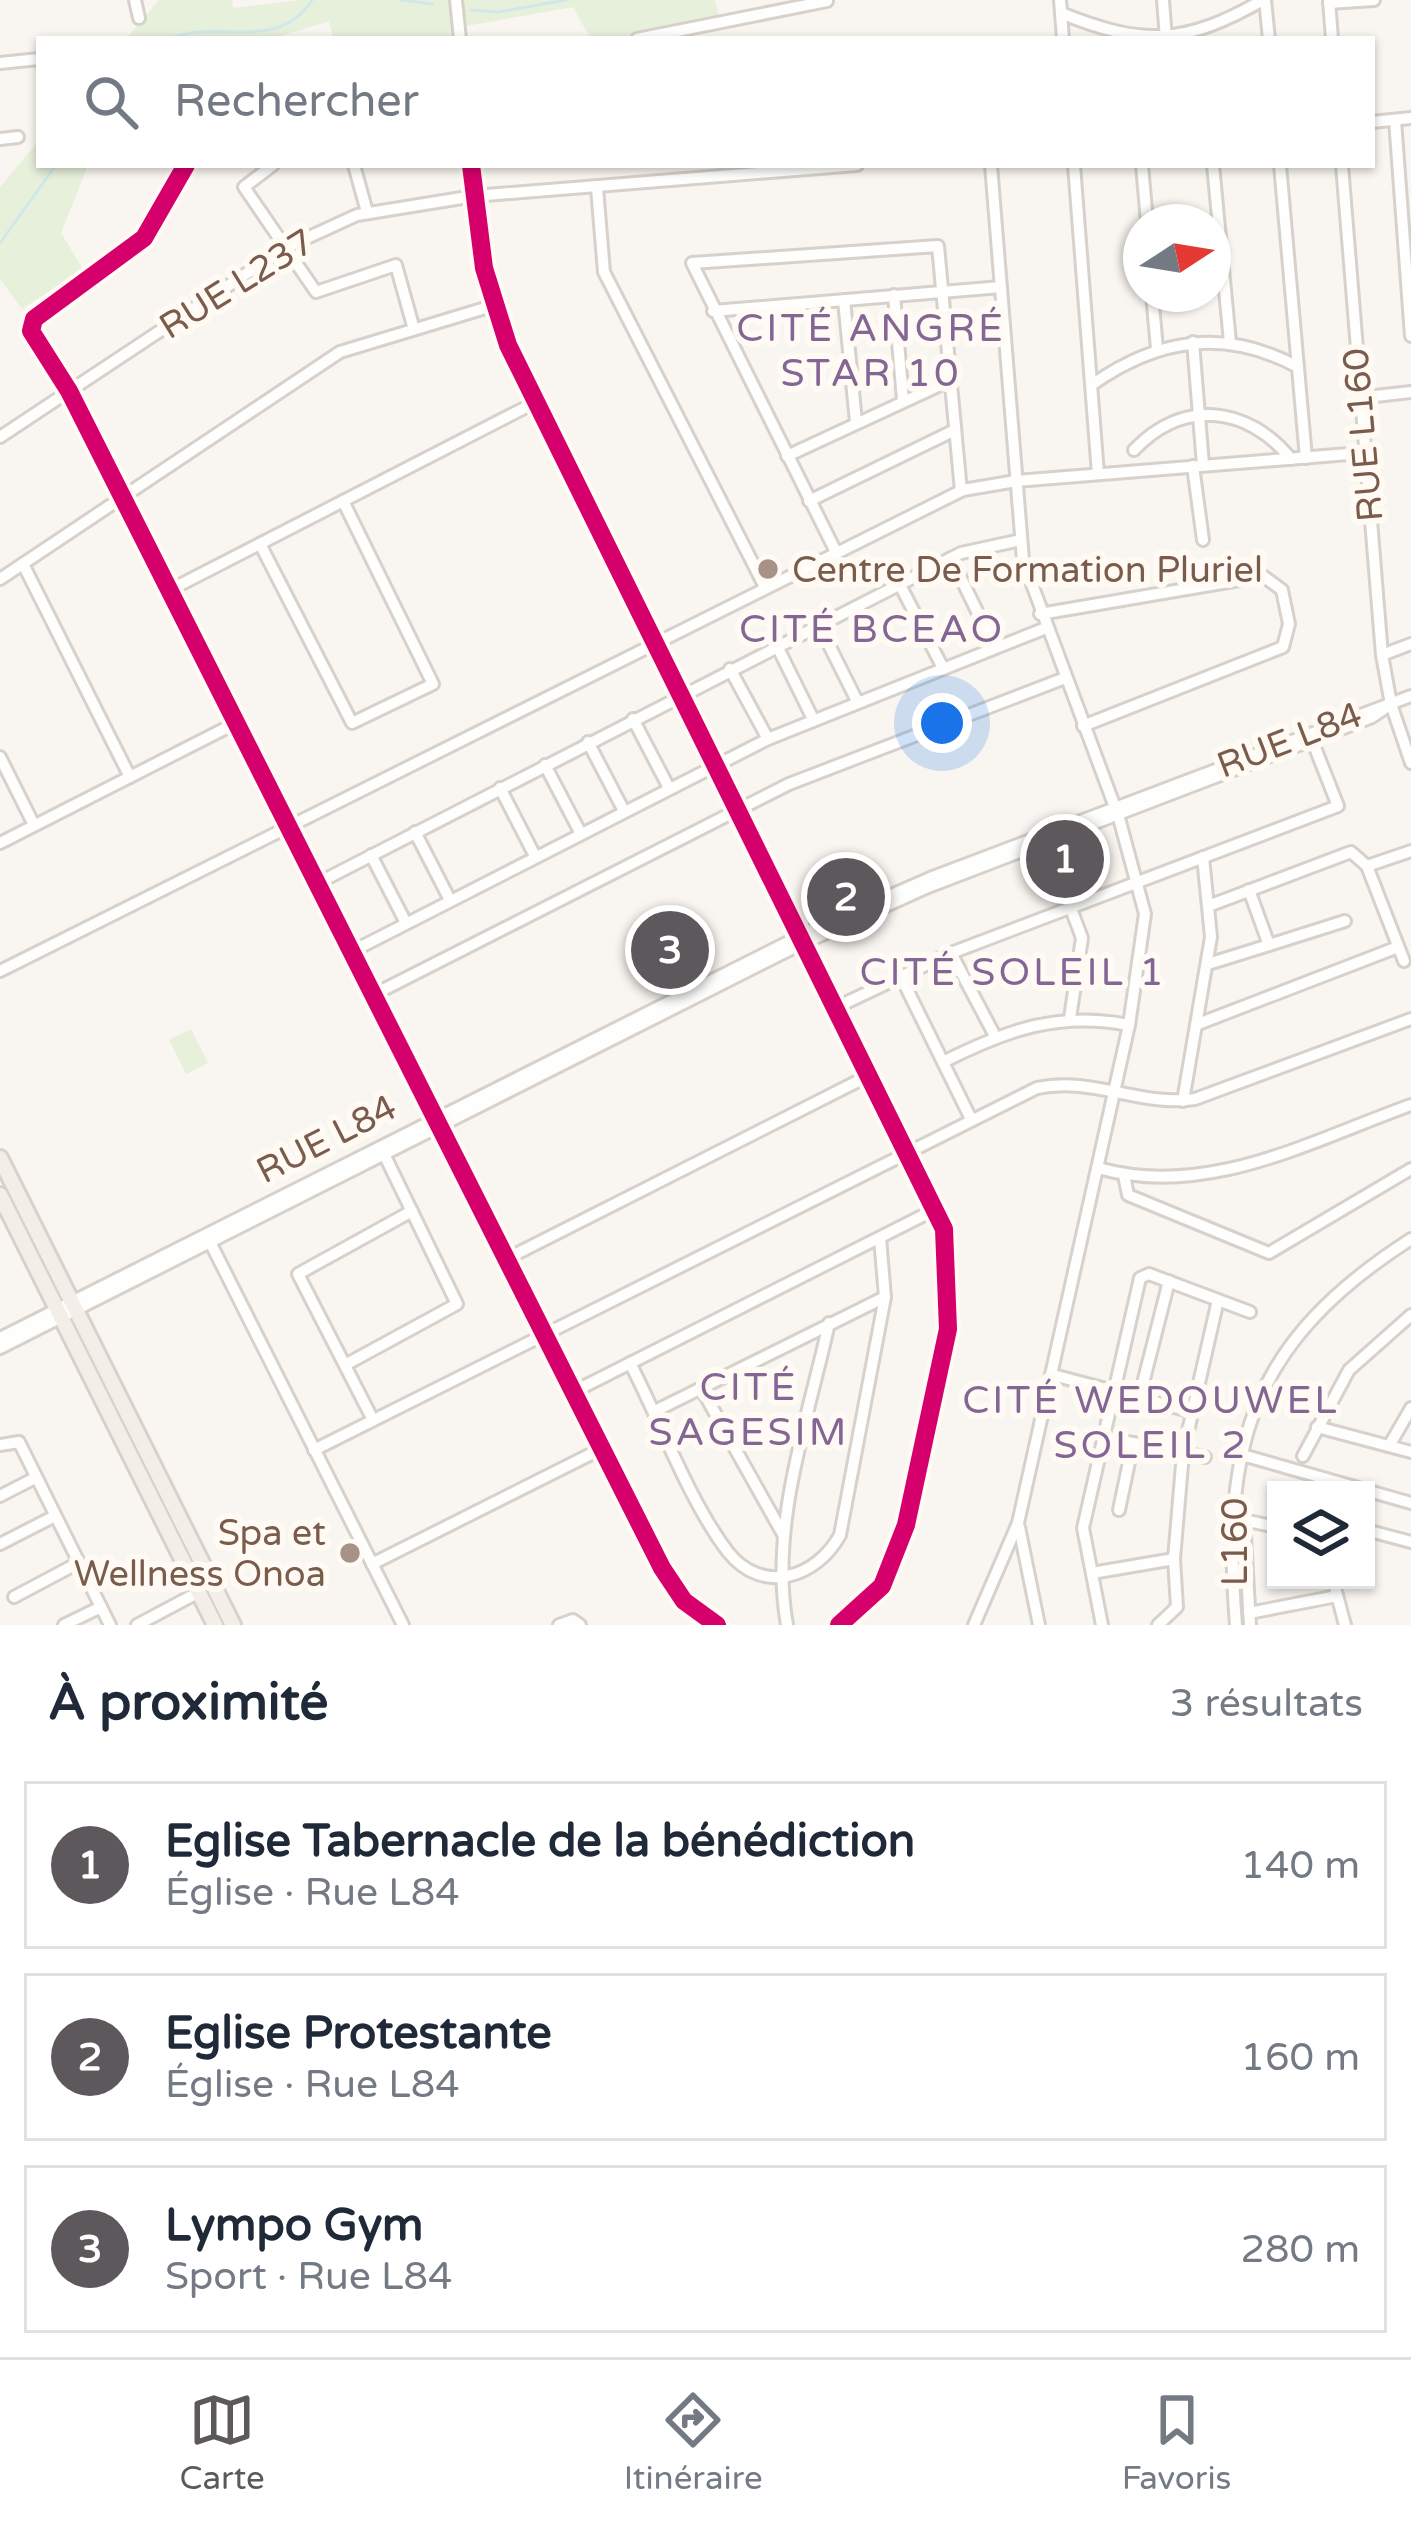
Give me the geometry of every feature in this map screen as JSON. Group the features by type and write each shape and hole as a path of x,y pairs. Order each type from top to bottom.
{"main road":[{"path":"0,1158 66,1310 215,1625"},
{"path":"0,1195 233,1625"}],"street":[{"path":"135,0 139,18"},
{"path":"456,0 460,36"},
{"path":"1162,0 1166,36"},
{"path":"1176,36 1214,28 1264,0 1269,36"},
{"path":"1332,36 1329,2 1374,0"},
{"path":"652,36 827,1"},
{"path":"1060,7 1109,32 1147,36"},
{"path":"0,63 36,58"},
{"path":"1375,122 1411,118"},
{"path":"1395,120 1411,336"},
{"path":"0,139 18,137"},
{"path":"184,168 144,238 30,325 69,391 286,831 662,1568 684,1601 717,1625"},
{"path":"269,168 244,187 319,294 396,265 413,326"},
{"path":"355,168 367,212"},
{"path":"471,168 491,306 938,1208 948,1262 948,1328 906,1525 882,1586 839,1625"},
{"name":"RUE L237","path":"2,430 285,248 367,212 474,196 597,188 695,172 788,168"},
{"path":"974,1625 1018,1523 1129,1025 1145,922 1139,880 1040,614 1022,540 991,168"},
{"path":"1074,168 1098,474"},
{"path":"1142,168 1145,204"},
{"path":"1214,168 1230,342"},
{"path":"1280,168 1306,458"},
{"name":"RUE L160","path":"1342,168 1361,453 1391,704"},
{"path":"597,188 604,272 765,587"},
{"path":"836,552 692,263 933,243 940,250 961,491"},
{"path":"713,311 1000,287"},
{"path":"894,295 903,400"},
{"path":"844,300 856,422"},
{"path":"0,579 340,352 491,306"},
{"path":"1154,312 1157,349"},
{"path":"1093,384 1157,349 1193,342 1230,342 1298,367"},
{"path":"1193,342 1203,540"},
{"path":"787,456 951,380"},
{"path":"1358,398 1411,392"},
{"path":"168,591 536,402"},
{"path":"1134,450 1154,428 1199,413 1248,421 1291,459"},
{"path":"809,501 955,430"},
{"path":"0,971 961,491 1016,481 1361,453"},
{"path":"260,544 352,723 433,684 343,501"},
{"path":"314,885 951,558 1022,540"},
{"path":"951,558 995,648"},
{"path":"23,564 130,777"},
{"path":"1040,614 1263,576 1282,590 1289,624 1283,647 1083,726"},
{"path":"900,585 943,668"},
{"path":"819,625 857,701"},
{"path":"349,952 767,740 1046,628"},
{"path":"1382,655 1411,644"},
{"path":"776,646 813,719"},
{"path":"730,669 767,740"},
{"path":"371,996 740,807 890,742 1064,678"},
{"path":"1411,696 1391,704 1411,763"},
{"name":"RUE L84","path":"1117,812 1312,740 1385,711 1391,704"},
{"name":"RUE L84","path":"0,1338 208,1240 804,938 1391,704"},
{"path":"633,719 670,788"},
{"path":"0,843 234,724"},
{"path":"838,1006 951,953 1338,806 1312,740"},
{"path":"587,742 624,811"},
{"path":"0,757 34,825"},
{"path":"545,765 580,832"},
{"path":"500,788 535,856"},
{"path":"415,832 450,900"},
{"path":"1366,866 1411,851"},
{"path":"1211,905 1352,852 1366,866 1404,961"},
{"path":"371,855 406,923"},
{"path":"1183,1101 1208,964 1211,905 1203,857"},
{"path":"1249,890 1269,945"},
{"path":"1070,906 1082,938 1070,1018"},
{"path":"1208,964 1345,921"},
{"path":"1198,1024 1398,947"},
{"path":"951,953 995,1036"},
{"path":"902,977 971,1119"},
{"path":"945,1061 995,1036 1070,1018 1129,1025"},
{"path":"314,1450 1013,1098 1064,1083 1183,1101 1411,1019"},
{"path":"506,1259 872,1074"},
{"path":"1098,1168 1164,1180 1216,1174 1411,1105"},
{"path":"345,1365 457,1304 382,1151"},
{"path":"1124,1175 1124,1193 1269,1252 1411,1169"},
{"path":"572,1392 938,1208"},
{"path":"373,1420 298,1274 412,1211"},
{"path":"630,1363 728,1551 758,1574 780,1577 816,1567 840,1534 885,1298 880,1238"},
{"name":"L160","path":"1236,1625 1230,1519 1239,1454 1257,1403 1295,1337 1349,1281 1411,1239"},
{"path":"208,1240 403,1625"},
{"path":"1102,1625 1083,1528 1140,1278 1149,1274 1250,1312"},
{"path":"1139,1399 1169,1281"},
{"path":"655,1411 885,1298"},
{"path":"1158,1625 1178,1607 1174,1559 1183,1453 1218,1300"},
{"name":"RUE L84","path":"0,1348 66,1310"},
{"path":"1303,1456 1354,1364 1411,1315"},
{"path":"787,1625 780,1577 784,1536 829,1323"},
{"path":"1052,1375 1193,1412"},
{"path":"701,1388 784,1536"},
{"path":"1390,1446 1411,1408"},
{"path":"1317,1427 1411,1452"},
{"path":"1102,1437 1205,1457"},
{"path":"0,1445 19,1442 110,1625"},
{"path":"1119,1510 1133,1443"},
{"path":"372,1564 601,1449"},
{"path":"1239,1454 1411,1503"},
{"path":"0,1496 35,1478"},
{"path":"0,1544 55,1516"},
{"path":"1230,1519 1267,1525"},
{"path":"1244,1520 1250,1619 1337,1596"},
{"path":"1018,1523 1039,1625"},
{"path":"1375,1532 1411,1542"},
{"path":"1092,1573 1174,1559"},
{"path":"14,1597 78,1563"},
{"path":"1335,1589 1345,1625"},
{"path":"137,1625 199,1592"},
{"path":"64,1625 101,1607"},
{"path":"559,1625 573,1620 580,1625"}],"green space":[{"path":"159,0 232,0 233,8 301,0 715,0 719,16 676,25 677,36 589,36 573,7 466,26 466,36 332,36 329,21 282,36 129,36"},
{"path":"36,145 36,168 87,168 61,233 83,269 22,309 0,279 0,187"},
{"path":"191,1029 208,1063 186,1074 169,1040"}],"waterway":[{"path":"180,36 264,31 298,16 312,0"},
{"path":"401,0 432,4"},
{"path":"471,10 498,12 566,0"},
{"path":"0,243 54,168"}],"cycle path":[{"path":"184,168 144,238 34,319 31,331 69,391 662,1568 684,1601 717,1625"},
{"path":"471,168 484,268 508,345 944,1229 948,1329 906,1525 882,1586 839,1625"}],"place":[{"name":"Centre De Formation Pluriel","path":"768,569"},
{"name":"Eglise Tabernacle de la bénédiction","path":"1065,859"},
{"name":"Eglise Protestante","path":"846,897"},
{"name":"Lympo Gym","path":"670,950"},
{"name":"Spa et Wellness Onoa","path":"350,1553"}],"district":[{"name":"CITÉ ANGRÉ STAR 10","path":"871,350"},
{"name":"CITÉ BCEAO","path":"872,628"},
{"name":"CITÉ SOLEIL 1","path":"1013,971"},
{"name":"CITÉ SAGESIM","path":"749,1408"},
{"name":"CITÉ WEDOUWEL SOLEIL 2","path":"1151,1422"}]}
